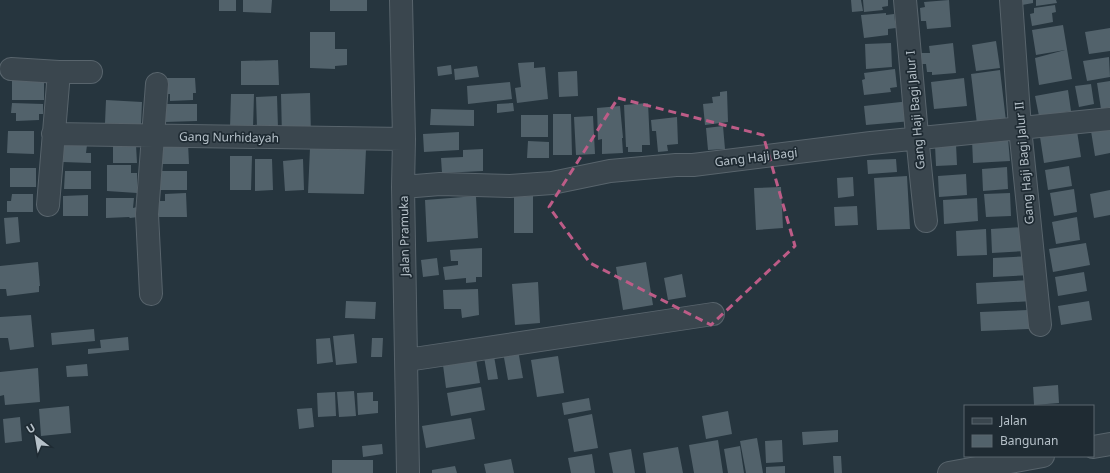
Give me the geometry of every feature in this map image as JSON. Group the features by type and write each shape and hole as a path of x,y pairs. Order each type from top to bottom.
{"street":[{"name":"Jalan Pramuka","path":"401,0 408,473"},
{"name":"Gang Haji Bagi Jalur I","path":"905,0 916,138 926,221"},
{"name":"Gang Haji Bagi Jalur II","path":"1011,0 1020,128 1040,325"},
{"path":"11,69 91,72"},
{"path":"48,205 59,72"},
{"path":"151,294 147,214 157,84"},
{"name":"Gang Haji Bagi","path":"403,187 440,184 510,186 552,183 610,171 676,165 693,165 916,138 1110,119"},
{"name":"Gang Nurhidayah","path":"53,134 404,139"},
{"path":"407,360 713,314"},
{"path":"1094,447 1110,444"},
{"path":"949,473 1037,457"}],"highlighted area":[{"path":"618,98 763,135 795,246 711,325 590,263 549,207"}],"building":[{"path":"219,0 236,0 236,11 219,11"},
{"path":"243,0 272,0 271,13 243,12"},
{"path":"330,0 367,0 367,11 330,11"},
{"path":"851,0 861,0 863,11 852,12"},
{"path":"863,0 888,0 888,6 882,7 883,10 864,12"},
{"path":"949,0 951,27 927,29 926,21 921,21 920,8 925,7 924,2"},
{"path":"1021,0 1033,0 1033,3 1022,5"},
{"path":"1036,0 1056,0 1057,3 1036,6"},
{"path":"1055,5 1056,12 1052,13 1053,22 1032,26 1030,14 1034,13 1034,8"},
{"path":"886,13 886,15 894,14 896,28 888,29 888,35 864,38 861,15"},
{"path":"1063,25 1072,79 1039,85 1035,58 1065,50 1036,55 1032,30"},
{"path":"1110,28 1110,51 1089,54 1085,32"},
{"path":"310,32 335,32 335,49 347,49 347,65 335,66 335,69 310,68"},
{"path":"996,41 1000,68 976,71 972,45"},
{"path":"891,43 892,67 866,69 865,44"},
{"path":"953,43 956,73 932,75 932,72 927,72 926,64 921,64 921,53 930,53 929,46"},
{"path":"1109,57 1110,77 1087,81 1083,61"},
{"path":"278,60 279,85 241,85 241,61"},
{"path":"534,62 534,68 545,67 548,99 517,103 515,88 521,87 518,63"},
{"path":"451,65 452,74 438,76 437,67"},
{"path":"477,66 479,77 455,80 454,69"},
{"path":"895,69 897,87 890,88 891,92 864,95 862,80 865,79 864,73"},
{"path":"1000,70 1006,121 977,124 971,74"},
{"path":"577,71 578,96 559,97 558,72"},
{"path":"12,73 44,73 44,100 12,100"},
{"path":"166,78 195,78 196,93 193,93 193,100 170,101 170,94 167,94"},
{"path":"964,78 967,106 934,109 931,82"},
{"path":"1110,81 1110,107 1101,109 1097,83"},
{"path":"510,82 512,99 468,104 467,86"},
{"path":"1091,84 1094,104 1079,107 1075,86"},
{"path":"1068,90 1071,111 1039,116 1035,96"},
{"path":"727,91 728,122 705,125 703,104 713,103 712,97 720,96 720,92"},
{"path":"310,93 311,136 282,137 281,94"},
{"path":"231,94 254,94 253,128 230,128"},
{"path":"277,96 278,128 257,128 256,97"},
{"path":"106,100 142,102 141,125 105,123"},
{"path":"910,101 912,121 866,125 864,106"},
{"path":"12,103 43,104 43,114 39,114 39,120 16,121 16,113 11,113"},
{"path":"513,103 514,111 497,113 497,104"},
{"path":"648,103 650,145 642,145 642,152 628,152 628,147 626,147 624,105"},
{"path":"165,104 197,104 197,121 165,122"},
{"path":"620,106 623,153 602,154 602,139 598,140 597,108"},
{"path":"431,109 474,110 474,126 430,125"},
{"path":"553,114 571,114 572,155 553,155"},
{"path":"521,115 548,115 548,137 521,137"},
{"path":"593,116 595,154 576,155 574,117"},
{"path":"677,117 678,144 667,145 668,151 658,152 656,131 652,131 651,120"},
{"path":"723,126 725,149 708,150 706,128"},
{"path":"1110,128 1110,153 1095,156 1091,131"},
{"path":"8,131 34,131 34,154 7,153"},
{"path":"1077,131 1081,157 1044,163 1040,137"},
{"path":"459,132 459,150 424,152 423,134"},
{"path":"1008,138 1010,161 973,163 972,140"},
{"path":"528,141 549,142 549,158 527,158"},
{"path":"188,143 189,164 160,164 160,144"},
{"path":"956,144 957,165 936,166 935,145"},
{"path":"64,145 87,145 86,153 91,153 91,163 63,162"},
{"path":"113,145 136,145 137,163 113,163"},
{"path":"310,148 366,149 364,194 308,193"},
{"path":"483,149 483,171 442,173 441,158 463,157 463,150"},
{"path":"230,156 252,156 251,190 230,190"},
{"path":"255,159 272,159 273,190 255,191"},
{"path":"303,159 304,190 285,191 283,161"},
{"path":"896,159 897,172 868,174 867,160"},
{"path":"107,165 131,165 131,173 137,173 137,193 107,191"},
{"path":"1069,166 1072,186 1048,190 1045,170"},
{"path":"1007,167 1008,189 983,191 982,169"},
{"path":"10,168 36,168 36,187 10,187"},
{"path":"65,171 91,171 91,189 64,189"},
{"path":"158,171 187,171 187,190 158,190"},
{"path":"966,174 967,195 939,197 938,176"},
{"path":"907,176 910,229 877,230 874,178"},
{"path":"853,177 854,196 838,198 837,178"},
{"path":"781,187 783,228 756,230 754,188"},
{"path":"1074,189 1077,212 1054,216 1050,193"},
{"path":"1110,190 1110,215 1094,218 1090,194"},
{"path":"186,193 187,217 159,217 159,201 165,201 165,194"},
{"path":"1010,193 1011,216 986,217 984,194"},
{"path":"12,194 33,194 33,212 7,212 7,201 11,201"},
{"path":"88,195 88,216 63,216 63,196"},
{"path":"476,196 478,238 427,242 425,200"},
{"path":"533,196 533,233 514,233 514,197"},
{"path":"106,198 134,198 133,208 137,207 138,217 106,218"},
{"path":"977,198 978,221 944,224 943,200"},
{"path":"857,206 858,225 835,226 834,207"},
{"path":"18,217 20,242 6,244 4,218"},
{"path":"1077,217 1080,240 1056,244 1052,222"},
{"path":"1024,227 1026,251 992,253 991,229"},
{"path":"986,229 987,255 957,256 956,231"},
{"path":"1086,243 1090,265 1053,272 1049,249"},
{"path":"482,248 482,277 476,277 476,282 466,283 466,278 445,280 443,267 458,265 458,261 451,261 450,250"},
{"path":"1031,256 1032,275 993,277 993,258"},
{"path":"437,258 439,275 423,277 421,260"},
{"path":"38,262 39,292 7,296 6,289 0,289 0,266"},
{"path":"646,262 653,305 623,310 616,267"},
{"path":"1084,272 1087,291 1058,296 1055,277"},
{"path":"682,274 686,297 668,300 664,278"},
{"path":"1032,280 1033,301 977,304 976,283"},
{"path":"538,282 540,323 515,325 512,284"},
{"path":"478,289 479,315 462,318 461,309 444,309 443,290"},
{"path":"346,301 376,302 375,319 345,318"},
{"path":"1089,301 1092,320 1061,325 1058,306"},
{"path":"1028,310 1029,329 981,331 980,312"},
{"path":"31,315 34,347 10,350 8,338 0,338 0,317"},
{"path":"94,329 95,341 52,345 51,333"},
{"path":"354,334 357,363 336,365 333,336"},
{"path":"128,337 129,350 88,354 88,349 101,348 100,340"},
{"path":"330,338 333,362 317,364 316,339"},
{"path":"372,338 383,338 382,357 371,357"},
{"path":"518,350 523,378 508,380 503,352"},
{"path":"494,356 498,379 488,380 484,357"},
{"path":"558,356 564,393 537,397 531,360"},
{"path":"476,359 480,383 446,388 443,365"},
{"path":"87,364 88,376 67,377 66,366"},
{"path":"38,368 40,402 5,405 4,395 0,396 0,372"},
{"path":"1058,385 1059,403 1034,405 1033,387"},
{"path":"481,387 485,410 451,416 447,393"},
{"path":"354,391 356,416 339,417 337,392"},
{"path":"335,392 336,416 318,417 317,393"},
{"path":"373,392 373,401 378,401 378,413 358,415 357,393"},
{"path":"589,398 591,410 564,415 562,403"},
{"path":"69,406 71,433 41,436 39,409"},
{"path":"312,408 314,427 299,429 297,409"},
{"path":"728,411 732,434 706,439 702,416"},
{"path":"592,414 598,448 574,452 568,419"},
{"path":"20,417 22,441 5,443 3,419"},
{"path":"471,418 475,439 426,448 422,426"},
{"path":"838,430 838,442 803,445 802,432"},
{"path":"757,438 763,473 746,473 740,441"},
{"path":"718,440 723,473 694,473 689,445"},
{"path":"782,440 783,462 766,463 765,441"},
{"path":"382,444 383,454 363,457 362,446"},
{"path":"740,446 744,473 728,473 724,449"},
{"path":"678,447 683,473 646,473 643,453"},
{"path":"631,449 635,473 613,473 609,453"},
{"path":"592,454 595,473 571,473 568,458"},
{"path":"833,456 841,456 842,473 834,473"},
{"path":"511,459 514,473 486,473 484,464"},
{"path":"332,460 373,460 373,473 332,473"},
{"path":"455,466 457,473 432,473 432,470"},
{"path":"785,466 785,473 766,473 766,467"}]}
